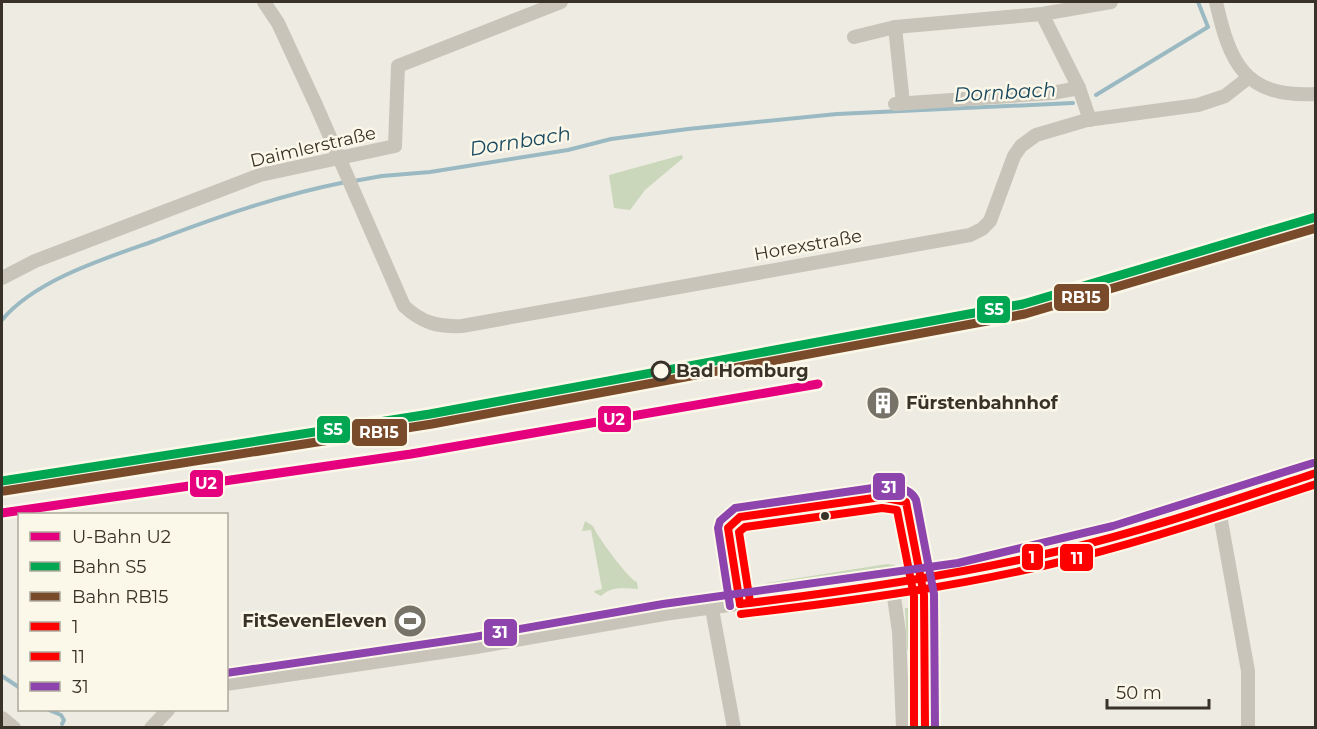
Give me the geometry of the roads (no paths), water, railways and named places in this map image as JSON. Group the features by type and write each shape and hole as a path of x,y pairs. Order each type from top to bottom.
{"street":[{"name":"Horexstraße","path":"264,2 278,23 404,306 415,316 430,324 462,326 970,235 982,229 990,220 1011,163 1021,146 1041,132 1090,120 1198,105 1225,96 1248,78"},
{"name":"Daimlerstraße","path":"2,278 35,261 260,175 394,146 398,66 561,2"},
{"path":"854,37 895,27 1042,14 1111,2"},
{"path":"1216,2 1228,46 1238,68 1248,78 1269,90 1293,94 1316,94"},
{"path":"1042,14 1079,88 1090,120"},
{"path":"895,27 899,103 1052,93 1079,88"},
{"path":"228,684 476,646 664,614 922,579 1068,549 1316,473"},
{"path":"1218,504 1248,671 1248,728"},
{"path":"922,579 925,728"},
{"path":"892,583 900,659 903,728"},
{"path":"712,609 734,728"},
{"path":"900,659 909,655 925,655"},
{"path":"151,728 167,711"},
{"path":"2,718 14,728"}],"waterway":[{"name":"Dornbach","path":"1096,95 1208,27 1198,2"},
{"name":"Dornbach","path":"354,181 430,172 568,150 611,139 688,129 837,114 1073,103"},
{"name":"Dornbach","path":"2,320 33,293 94,263 249,207 346,182"},
{"name":"Dornbach","path":"2,676 18,687"},
{"name":"Dornbach","path":"51,711 61,715 64,720 62,724"}],"metro line":[{"name":"U2","path":"2,513 411,454 818,384"}],"rail line":[{"name":"S5","path":"2,481 430,414 1023,304 1316,217"},
{"name":"RB15","path":"4,491 432,424 1025,314 1316,228"}],"place":[{"name":"Bad Homburg","path":"661,371"},
{"name":"Fürstenbahnhof","path":"883,403"},
{"name":"FitSevenEleven","path":"410,621"}]}
